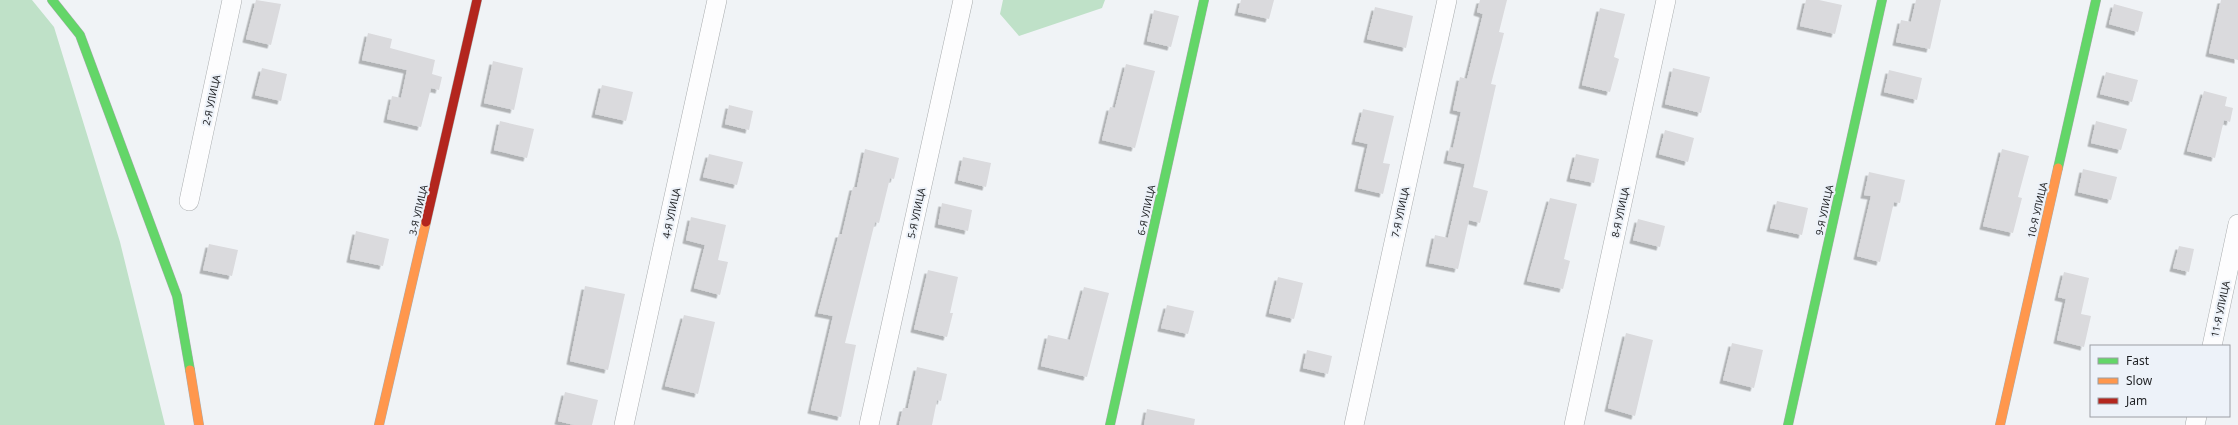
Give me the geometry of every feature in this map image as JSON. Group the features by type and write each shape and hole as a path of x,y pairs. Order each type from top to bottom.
{"street":[{"path":"52,0 80,35 177,296 199,425"},
{"name":"2-Я УЛИЦА","path":"189,201 232,0"},
{"name":"3-Я УЛИЦА","path":"379,425 477,0"},
{"name":"4-Я УЛИЦА","path":"624,425 717,0"},
{"name":"5-Я УЛИЦА","path":"869,425 962,0"},
{"name":"6-Я УЛИЦА","path":"1110,425 1204,0"},
{"name":"7-Я УЛИЦА","path":"1354,425 1447,0"},
{"name":"8-Я УЛИЦА","path":"1574,425 1666,0"},
{"name":"9-Я УЛИЦА","path":"1788,425 1882,0"},
{"name":"10-Я УЛИЦА","path":"2000,425 2096,0"},
{"name":"11-Я УЛИЦА","path":"2212,345 2238,224"}],"green space":[{"path":"0,0 32,0 54,27 120,242 165,425 0,425"},
{"path":"1003,0 1105,0 1102,8 1019,36 1000,14"}],"building":[{"path":"256,0 281,4 271,45 246,39"},
{"path":"1241,0 1274,0 1269,19 1238,12"},
{"path":"1480,0 1507,0 1499,32 1504,33 1491,84 1496,85 1473,187 1488,191 1480,223 1469,220 1458,269 1429,263 1435,235 1448,238 1465,164 1447,160 1450,147 1453,148 1461,112 1453,110 1460,77 1467,79 1483,14 1477,12"},
{"path":"1806,0 1819,0 1842,5 1835,34 1800,26"},
{"path":"1916,0 1941,0 1930,49 1896,42 1901,20 1911,22"},
{"path":"2221,0 2238,0 2238,60 2209,53"},
{"path":"2114,4 2143,12 2138,32 2109,24"},
{"path":"1375,7 1413,16 1406,48 1367,39"},
{"path":"1600,8 1625,14 1614,57 1619,59 1610,92 1582,85"},
{"path":"1154,10 1179,16 1171,47 1147,41"},
{"path":"368,33 392,39 390,48 435,60 432,74 442,77 439,90 431,88 421,127 387,119 392,96 401,98 407,70 362,60"},
{"path":"493,61 523,68 514,110 484,103"},
{"path":"1126,64 1155,71 1135,148 1102,140 1110,107 1115,108"},
{"path":"262,68 287,74 281,101 255,95"},
{"path":"1673,68 1710,77 1701,113 1665,104"},
{"path":"1889,70 1922,78 1917,100 1884,92"},
{"path":"2106,72 2138,80 2132,102 2100,94"},
{"path":"602,85 633,92 626,121 595,114"},
{"path":"2204,91 2227,97 2225,106 2233,108 2230,122 2224,120 2215,158 2187,151"},
{"path":"729,105 753,111 749,130 725,124"},
{"path":"1363,109 1394,116 1383,163 1390,164 1383,194 1358,188 1368,144 1355,141"},
{"path":"500,121 534,129 527,158 494,150"},
{"path":"2096,121 2127,129 2121,150 2091,143"},
{"path":"1665,130 1694,138 1688,162 1659,154"},
{"path":"865,149 899,158 894,179 890,178 879,223 875,222 845,343 856,345 841,417 811,410 833,316 818,313 839,234 842,234 853,187 857,187"},
{"path":"2002,149 2029,156 2018,197 2022,198 2013,233 1983,226"},
{"path":"709,154 743,162 737,185 703,177"},
{"path":"1576,154 1599,159 1594,183 1570,178"},
{"path":"963,157 991,163 986,187 958,180"},
{"path":"2083,169 2117,177 2111,200 2078,192"},
{"path":"1869,172 1905,180 1900,203 1894,202 1880,262 1857,256 1871,196 1864,195"},
{"path":"1550,198 1577,204 1564,259 1570,261 1563,289 1527,281"},
{"path":"1777,201 1808,208 1802,235 1770,228"},
{"path":"942,203 972,210 968,231 938,224"},
{"path":"691,217 726,225 718,260 728,262 720,295 694,288 705,245 686,240"},
{"path":"1638,219 1665,226 1660,247 1633,240"},
{"path":"356,231 389,239 383,266 350,259"},
{"path":"209,244 238,250 232,276 203,270"},
{"path":"2179,246 2194,249 2189,272 2173,268"},
{"path":"928,270 958,277 950,313 953,313 947,337 914,329"},
{"path":"2064,272 2089,278 2081,314 2091,316 2084,347 2057,340 2066,299 2058,297"},
{"path":"1278,277 1303,283 1294,319 1269,313"},
{"path":"585,286 625,294 608,370 570,361"},
{"path":"1084,287 1109,293 1087,377 1041,366 1048,335 1070,340"},
{"path":"1167,305 1194,311 1188,334 1161,328"},
{"path":"684,315 715,322 698,394 665,386"},
{"path":"1626,333 1653,340 1635,416 1608,408"},
{"path":"1732,343 1763,350 1754,388 1723,380"},
{"path":"1307,350 1332,356 1328,374 1303,368"},
{"path":"917,367 947,374 941,401 937,400 932,425 899,425 903,408 908,408"},
{"path":"565,392 598,400 592,425 574,425 558,421"},
{"path":"1147,409 1195,419 1194,425 1144,425"}],"traffic: fast":[{"path":"52,0 80,35 177,296 190,370"},
{"path":"1110,425 1204,0"},
{"path":"1788,425 1882,0"},
{"path":"2058,168 2096,0"}],"traffic: slow":[{"path":"2000,425 2058,168"},
{"path":"379,425 426,222"},
{"path":"190,370 199,425"}],"traffic: jam":[{"path":"426,222 477,0"}]}
